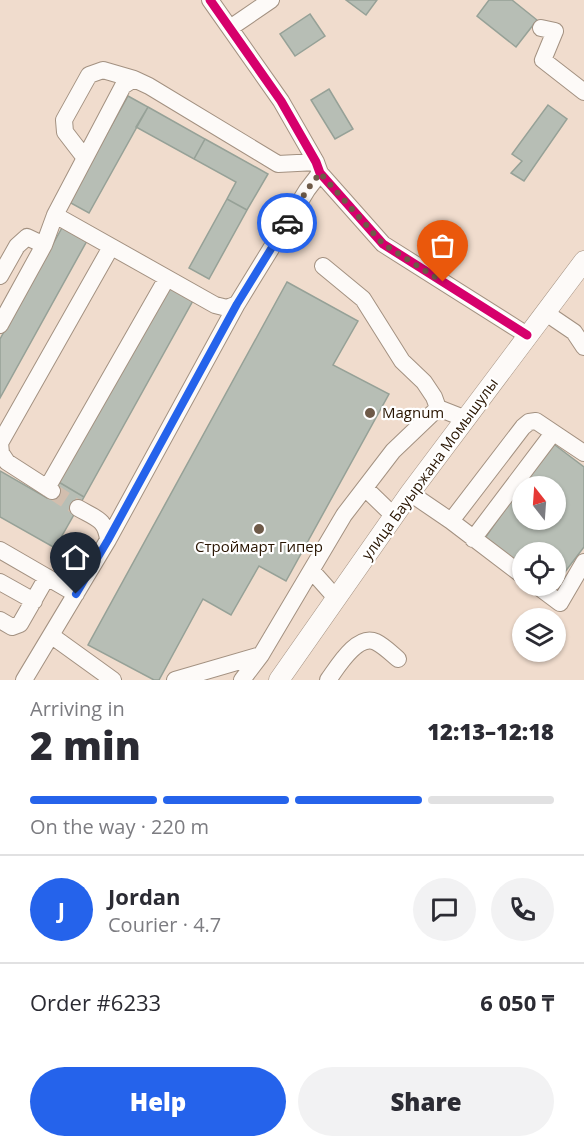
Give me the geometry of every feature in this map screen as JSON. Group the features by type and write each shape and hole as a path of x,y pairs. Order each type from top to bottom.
{"main road":[{"name":"улица Бауыржана Момышулы","path":"279,680 410,493 584,261"}],"street":[{"path":"210,0 281,100 318,168 383,244 527,335"},
{"path":"230,28 271,0"},
{"path":"541,28 555,31 543,60 584,92"},
{"path":"85,159 63,128 64,120 89,75 103,70 149,86 278,164 318,168"},
{"path":"0,325 44,246 55,215 123,86 134,80"},
{"path":"24,680 108,540 237,304 307,190 318,168"},
{"path":"55,215 215,305 226,308 237,304"},
{"path":"0,276 17,246 27,237 44,246"},
{"path":"111,247 0,443 1,453 7,462 50,489 167,278"},
{"path":"323,266 363,299 402,361 424,382 438,408 466,419"},
{"path":"546,313 574,332 584,347"},
{"path":"242,680 261,655 344,516 393,451 438,408"},
{"path":"452,521 529,422 536,422 584,453"},
{"path":"473,539 553,433"},
{"path":"365,488 394,516"},
{"path":"410,493 452,521 512,568"},
{"path":"78,508 102,522 107,529 108,540"},
{"path":"0,550 76,594"},
{"path":"566,593 584,562"},
{"path":"312,571 336,598"},
{"path":"0,620 12,627 20,624 47,577"},
{"path":"0,582 34,601"},
{"path":"551,596 560,603 564,596"},
{"path":"52,636 113,680"},
{"path":"328,680 350,651 362,641 374,640 398,659"},
{"path":"175,680 261,655"}],"building":[{"path":"346,0 377,0 366,15"},
{"path":"489,0 512,0 537,20 516,47 477,16"},
{"path":"310,14 325,36 295,56 280,34"},
{"path":"329,89 353,129 335,139 311,100"},
{"path":"128,96 148,107 89,213 69,202"},
{"path":"548,105 567,119 524,181 511,173 522,161 512,154"},
{"path":"148,107 205,139 194,159 136,127"},
{"path":"205,139 268,174 247,210 227,199 236,182 194,159"},
{"path":"227,199 247,210 209,279 189,268"},
{"path":"63,226 88,239 0,398 0,339"},
{"path":"287,282 358,321 333,365 389,394 286,581 259,566 231,615 203,599 159,680 154,680 88,645"},
{"path":"169,284 195,297 84,497 57,481"},
{"path":"551,442 584,467 584,547 566,571 566,542 512,542 512,563 483,541 512,499 512,530 566,530 566,476 528,476"},
{"path":"0,471 47,498 57,481 84,497 55,548 0,517"}],"tunnel":[{"path":"52,491 78,508"}],"cycle path":[{"path":"210,0 281,101 320,173 383,244 527,335"}],"way so far":[{"path":"287,223 320,173 383,244 443,282"}],"place":[{"name":"Magnum","path":"370,413"},
{"name":"Строймарт Гипер","path":"259,529"}],"route":[{"path":"76,594 237,304 287,223"}]}
